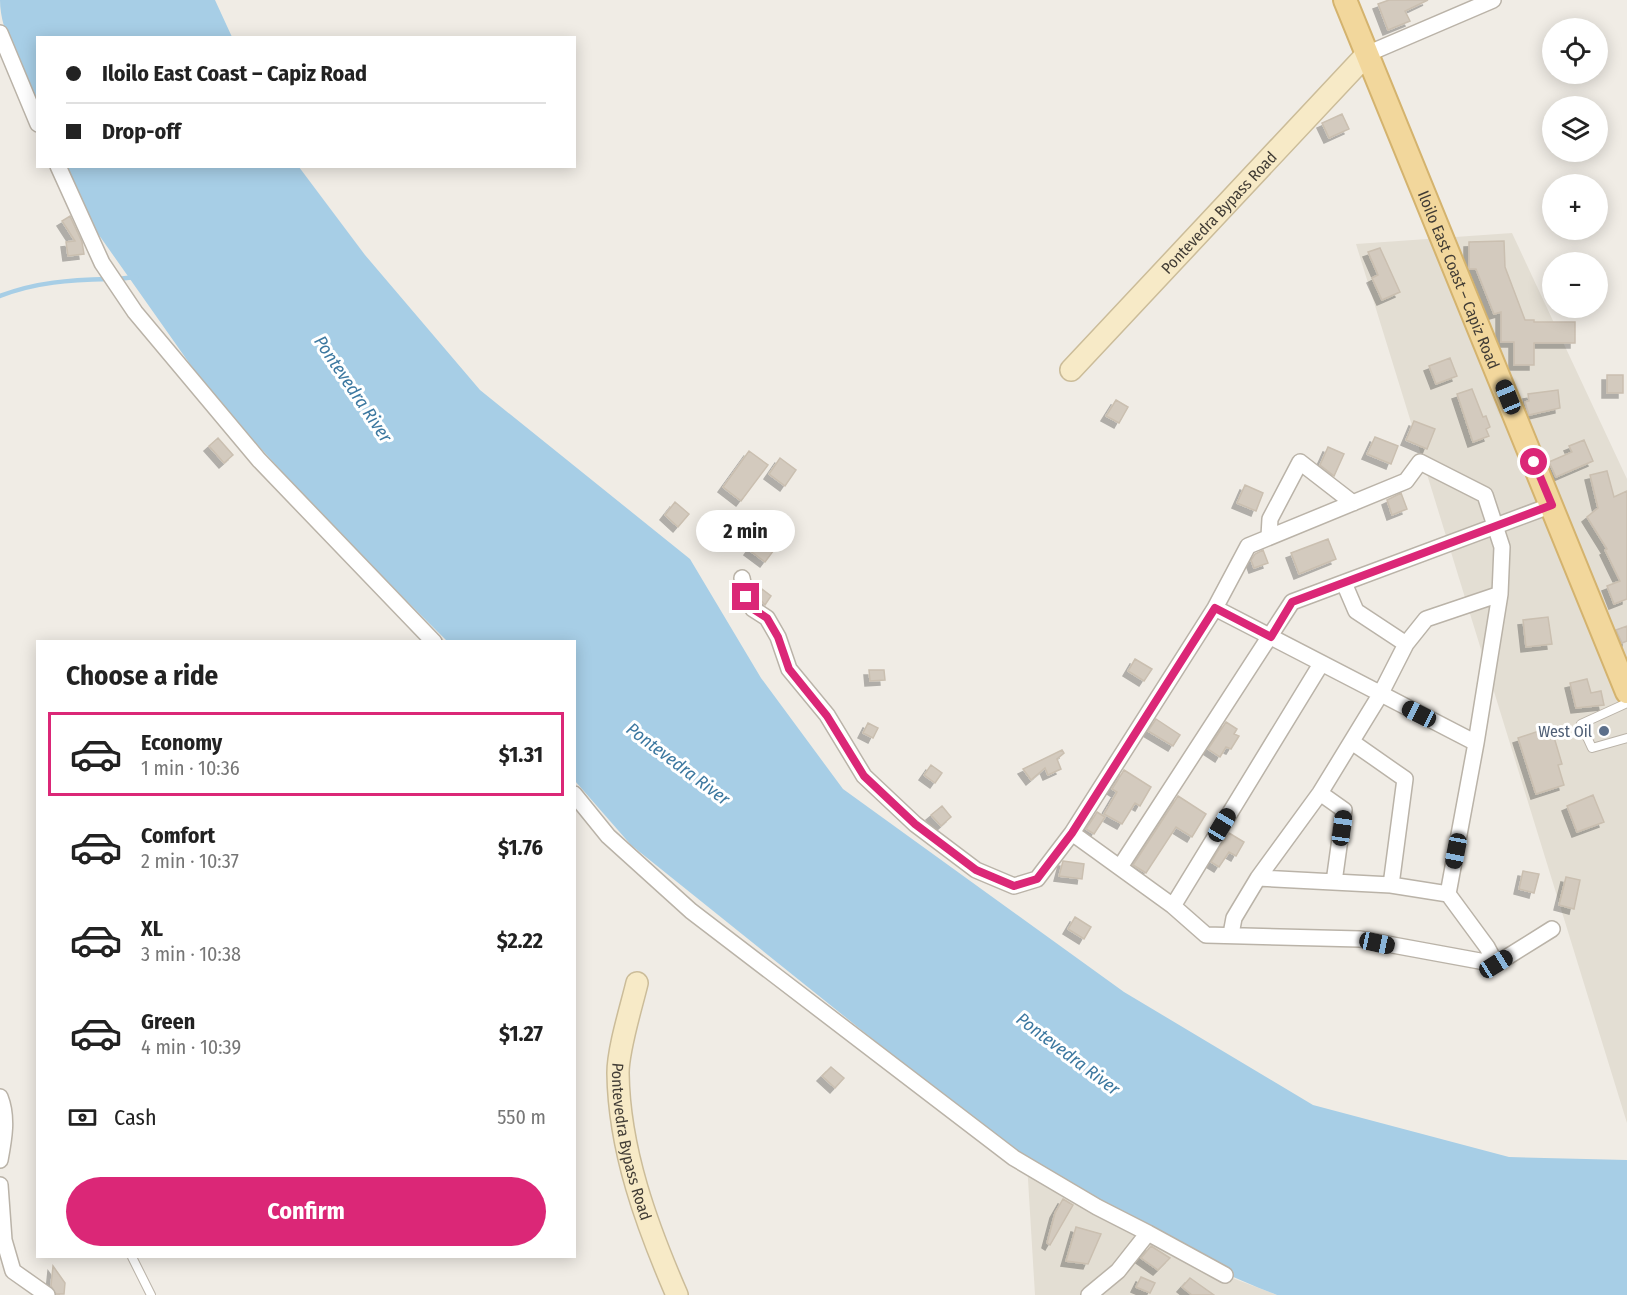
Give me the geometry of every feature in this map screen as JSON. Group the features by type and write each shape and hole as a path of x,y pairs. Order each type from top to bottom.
{"main road":[{"name":"Iloilo East Coast – Capiz Road","path":"1345,0 1627,692"},
{"name":"Pontevedra Bypass Road","path":"1071,370 1366,54"},
{"name":"Pontevedra Bypass Road","path":"637,983 618,1072 627,1146 643,1212 677,1295"}],"street":[{"path":"1366,54 1493,0"},
{"path":"0,33 36,119"},
{"path":"59,168 102,263 135,312 259,460 432,640"},
{"path":"1269,536 1270,519 1300,462 1353,503"},
{"path":"742,578 746,597 753,609 767,618 778,637 789,669 827,716 864,776 932,837 976,870 1014,886 1037,879 1072,833 1215,608 1248,546 1406,482 1420,462 1485,495 1502,547 1500,594 1448,894"},
{"path":"1120,867 1292,602 1552,505"},
{"path":"1344,583 1356,611 1406,644"},
{"path":"1231,934 1234,918 1258,878 1320,793 1380,695 1406,644 1426,619 1500,594"},
{"path":"1215,608 1476,743"},
{"path":"1173,906 1321,664"},
{"path":"1352,742 1405,779 1391,885"},
{"path":"1320,793 1344,810 1334,882"},
{"path":"576,796 608,836 691,911 1022,1164 1224,1275"},
{"path":"1072,833 1173,906 1206,935 1359,939 1496,964 1552,929"},
{"path":"1258,878 1391,885 1448,894 1487,947 1496,964"},
{"path":"0,1097 4,1108 4,1136 0,1160"},
{"path":"0,1185 4,1240 14,1271 47,1295"},
{"path":"1089,1295 1118,1271 1148,1233"}],"lane":[{"path":"1627,703 1581,724 1592,748 1627,738"},
{"path":"132,1258 151,1295"}],"shaded area":[{"path":"1512,233 1542,297 1542,318 1552,318 1627,479 1627,1123 1356,244"},
{"path":"1027,1163 1082,1196 1235,1279 1277,1295 1035,1295"}],"water":[{"path":"0,0 215,0 232,36 36,36 36,100 8,39"},
{"name":"Pontevedra River","path":"66,168 300,168 365,255 480,390 690,559 761,678 843,789 1124,992 1313,1105 1509,1157 1627,1160 1627,1295 1277,1295 1181,1251 1027,1163 631,845 576,782 576,640 446,640 340,535 211,394 94,228"}],"building":[{"path":"1389,0 1428,0 1405,11 1410,21 1388,30 1378,4"},
{"path":"1342,114 1349,129 1329,138 1322,123"},
{"path":"70,216 82,242 84,254 68,256 66,242 75,241 62,221"},
{"path":"1504,241 1505,267 1525,320 1575,322 1575,343 1534,343 1534,365 1514,365 1514,342 1501,342 1501,312 1494,314 1476,269 1469,269 1469,242"},
{"path":"1380,248 1400,292 1382,300 1372,278 1378,275 1368,252"},
{"path":"1450,358 1457,376 1436,384 1429,366"},
{"path":"1607,375 1623,375 1623,393 1607,393"},
{"path":"1472,389 1483,417 1486,416 1490,427 1486,429 1489,436 1473,442 1457,394"},
{"path":"1558,390 1560,408 1529,415 1525,402 1529,401 1528,394"},
{"path":"1116,400 1128,407 1119,423 1106,416"},
{"path":"1414,421 1435,429 1427,449 1406,440"},
{"path":"1375,437 1398,446 1391,464 1367,454"},
{"path":"218,438 233,455 224,463 209,446"},
{"path":"1584,440 1593,461 1556,477 1549,462 1572,452 1569,446"},
{"path":"1328,447 1344,454 1334,476 1320,465"},
{"path":"749,451 768,465 741,501 723,487"},
{"path":"780,458 796,470 785,486 769,474"},
{"path":"1607,471 1614,497 1627,491 1627,599 1614,604 1607,586 1620,581 1605,550 1607,549 1587,517 1598,508 1590,475"},
{"path":"1245,485 1263,493 1256,511 1237,503"},
{"path":"1401,493 1407,509 1392,515 1387,500"},
{"path":"675,502 689,514 678,527 665,515"},
{"path":"758,538 774,550 765,562 749,550"},
{"path":"1328,539 1336,559 1299,574 1291,553"},
{"path":"1263,550 1268,563 1254,568 1251,560 1255,554"},
{"path":"762,589 771,596 765,605 757,596"},
{"path":"1548,617 1552,644 1526,647 1523,620"},
{"path":"1627,626 1627,641 1622,643 1616,630"},
{"path":"1135,659 1152,669 1144,681 1128,671"},
{"path":"869,670 884,670 885,680 870,681"},
{"path":"1587,679 1591,693 1601,691 1604,705 1576,708 1570,683"},
{"path":"1156,719 1180,735 1173,746 1148,731"},
{"path":"1226,722 1237,729 1234,734 1239,736 1231,749 1226,747 1220,757 1208,749"},
{"path":"868,723 878,728 873,738 863,733"},
{"path":"1551,727 1562,764 1558,765 1564,785 1536,794 1518,738"},
{"path":"1062,750 1064,753 1057,759 1061,769 1048,775 1045,768 1031,780 1023,769"},
{"path":"931,765 942,773 935,783 924,775"},
{"path":"1124,770 1151,787 1140,806 1135,803 1122,824 1104,814 1117,792 1112,789"},
{"path":"1593,795 1604,822 1577,832 1567,806"},
{"path":"1178,796 1206,814 1192,837 1176,827 1146,873 1133,865"},
{"path":"942,806 951,817 941,826 931,815"},
{"path":"1097,812 1105,817 1094,834 1086,829"},
{"path":"1229,833 1244,842 1236,856 1229,852 1219,867 1211,862"},
{"path":"1063,861 1084,864 1082,879 1059,876"},
{"path":"1523,871 1539,874 1534,893 1519,889"},
{"path":"1566,877 1580,880 1574,909 1559,905"},
{"path":"1075,917 1091,927 1084,939 1068,929"},
{"path":"831,1067 844,1078 835,1088 822,1076"},
{"path":"1063,1199 1073,1205 1050,1245 1047,1243 1055,1213"},
{"path":"1076,1227 1101,1234 1088,1264 1066,1261"},
{"path":"1151,1246 1170,1258 1158,1270 1141,1258"},
{"path":"53,1266 65,1283 64,1294 56,1294 51,1286"},
{"path":"1141,1277 1155,1283 1150,1293 1136,1287"},
{"path":"1190,1278 1214,1295 1192,1295 1182,1287"}],"waterway":[{"path":"117,279 136,277"},
{"path":"0,296 53,283 109,279"}],"place":[{"name":"West Oil","path":"1604,731"}],"route":[{"path":"746,597 753,609 767,618 778,637 789,669 827,716 864,776 915,824 976,870 1014,886 1037,879 1055,852 1072,833 1215,608 1271,637 1292,602 1552,505 1534,462"}]}
